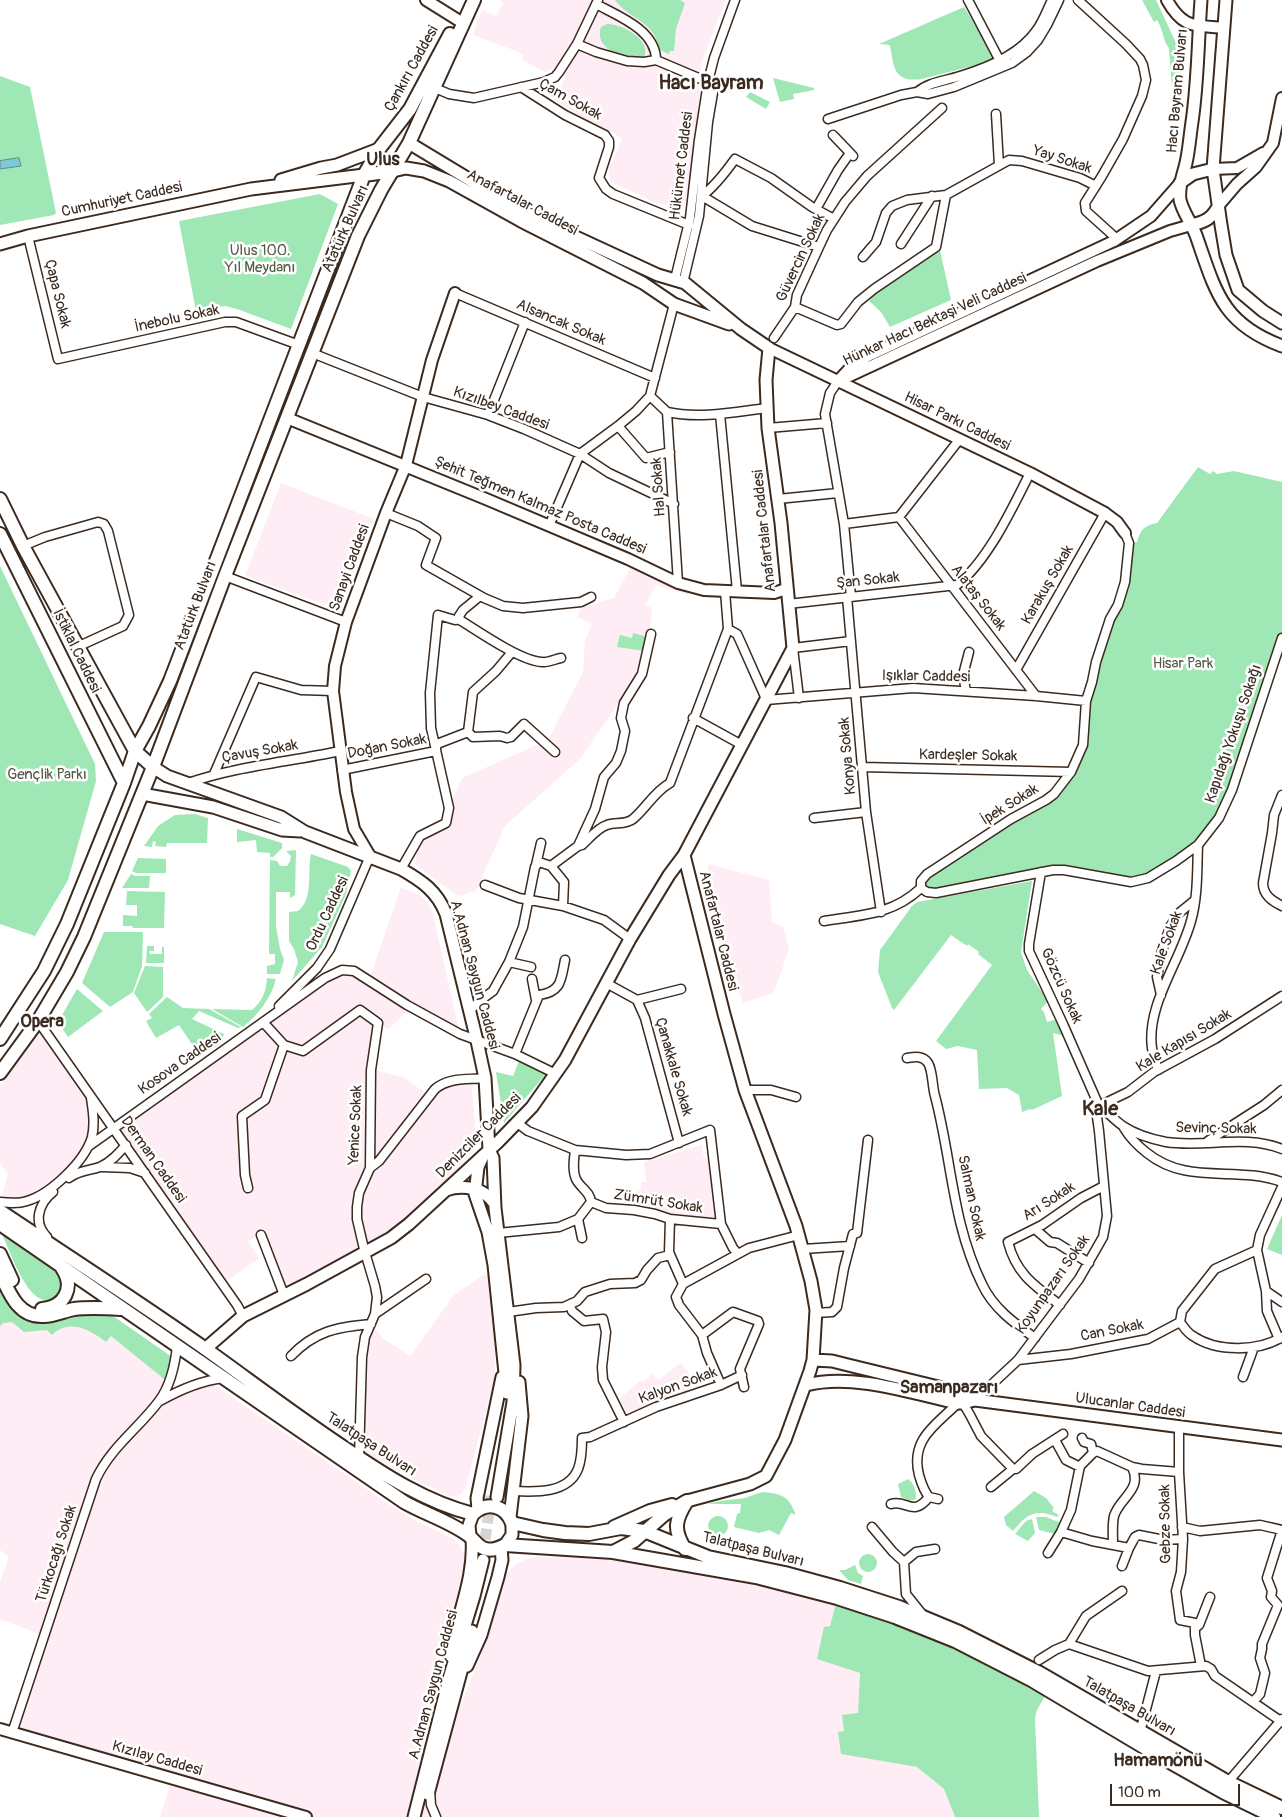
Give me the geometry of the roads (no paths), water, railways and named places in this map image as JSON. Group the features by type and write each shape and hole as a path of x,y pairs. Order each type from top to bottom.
{"main road":[{"name":"Çankırı Caddesi","path":"379,149 410,109 458,20 466,0"},
{"name":"Çankırı Caddesi","path":"409,143 474,0"},
{"name":"Hacı Bayram Bulvarı","path":"1201,0 1193,118 1186,162 1180,183 1180,200 1212,281 1228,311 1243,326 1262,338 1282,346"},
{"path":"1226,0 1213,168 1220,225 1226,255 1238,290 1263,312 1282,322"},
{"path":"379,149 409,143"},
{"name":"Atatürk Bulvarı","path":"0,1072 38,1022 67,972 84,937 153,767 225,576 358,236 381,190 409,143"},
{"name":"Anafartalar Caddesi","path":"409,143 510,204 552,226 658,275 679,281 741,328"},
{"name":"Atatürk Bulvarı","path":"0,1038 44,971 66,924 124,783 135,751 170,681 364,175 379,149"},
{"name":"Cumhuriyet Caddesi","path":"0,244 28,236 251,189 337,165 379,149"},
{"name":"Anafartalar Caddesi","path":"393,171 406,168 424,171 449,180 629,276 678,305 741,328 772,343 766,366 768,428 778,499 792,648 684,855 690,886 745,1090 803,1249 814,1298 813,1360 806,1385 777,1458 766,1476 750,1484 687,1501"},
{"path":"1180,183 1193,174 1213,168"},
{"path":"364,175 393,171"},
{"name":"Cumhuriyet Caddesi","path":"251,189 364,175"},
{"path":"1191,225 1202,223 1210,218 1219,205"},
{"path":"663,297 666,285 679,281 686,296 678,305"},
{"name":"İstiklal Caddesi","path":"0,492 6,513"},
{"name":"İstiklal Caddesi","path":"0,499 23,546 135,751 153,767"},
{"name":"İstiklal Caddesi","path":"0,534 124,783"},
{"name":"A.Adnan Saygun Caddesi","path":"153,767 167,776 280,817 305,832 370,856 401,870 435,893 441,901 446,914 485,1078 488,1150 493,1158 494,1203 508,1312 509,1365 494,1496"},
{"path":"124,783 142,794"},
{"name":"A.Adnan Saygun Caddesi","path":"142,794 213,807 282,830 305,832"},
{"name":"Denizciler Caddesi","path":"205,1349 243,1316 365,1253 409,1224 532,1107 556,1074 575,1043 630,939 669,875 684,855"},
{"path":"669,875 680,876 690,886"},
{"name":"A.Adnan Saygun Caddesi","path":"488,1150 478,1167 475,1189 488,1232 509,1365"},
{"path":"446,1190 457,1188 475,1189 486,1194 494,1203"},
{"name":"Talatpaşa Bulvarı","path":"0,1211 205,1349 359,1458 426,1498 440,1504 476,1512 489,1506 496,1506 501,1508 511,1520 543,1530 589,1534 610,1530 629,1529 644,1531 708,1557 759,1567 840,1588 899,1607 958,1632 1038,1672 1228,1782 1282,1808"},
{"name":"Talatpaşa Bulvarı","path":"0,1224 404,1502 471,1538 476,1545 486,1549 496,1549 503,1546 613,1552 785,1584 864,1606 920,1626 954,1641 1033,1681 1160,1757 1223,1792 1274,1817"},
{"path":"0,1254 20,1298 36,1308 50,1308 62,1299 67,1292 69,1282 61,1266"},
{"path":"0,1273 14,1302 23,1311 33,1315 43,1317 82,1308 123,1309"},
{"path":"813,1360 832,1361 963,1393 974,1400"},
{"path":"455,1676 470,1661 481,1635 502,1560 503,1546 512,1535 512,1492 522,1416 520,1388 509,1365"},
{"path":"455,1676 452,1642 472,1568 469,1525 476,1512 477,1498 509,1365"},
{"name":"Koyunpazarı Sokak","path":"806,1385 826,1381 846,1381 960,1403 974,1400"},
{"name":"Ulucanlar Caddesi","path":"974,1400 1282,1440"},
{"path":"610,1530 650,1511 687,1501"},
{"path":"613,1552 629,1544 665,1514 687,1501"},
{"path":"685,1549 678,1538 677,1520 687,1501"},
{"name":"A.Adnan Saygun Caddesi","path":"421,1817 430,1787 474,1596 486,1561"},
{"name":"A.Adnan Saygun Caddesi","path":"414,1817 455,1676"}],"street":[{"path":"426,0 458,20"},
{"name":"Hükümet Caddesi","path":"679,281 689,226 699,140 711,85 714,58 735,0"},
{"path":"968,0 1001,64"},
{"path":"828,119 901,95 917,92 928,94 954,87 1001,64 1036,32 1052,0"},
{"path":"1001,64 1012,63 1032,48 1047,26 1059,0"},
{"name":"Yay Sokak","path":"999,165 1009,160 1022,161 1080,178 1096,186 1112,160 1130,123 1146,86 1143,65 1126,44 1078,0"},
{"path":"1167,0 1180,19 1188,24 1224,28"},
{"path":"521,87 544,82 555,77 577,44 597,2 642,32 654,47 656,60"},
{"path":"577,44 627,61 644,62 656,60 711,85 699,216 679,281"},
{"name":"Çam Sokak","path":"435,88 448,94 474,98 521,87 565,115 605,135 609,141 598,178 606,189 613,194 689,226"},
{"path":"1219,205 1237,184 1256,167 1273,143 1276,136 1282,98"},
{"name":"Güvercin Sokak","path":"772,343 795,307 797,295 819,247 845,202 867,176 942,108"},
{"path":"863,257 876,242 886,212 892,206 907,200 946,195 999,165 996,114"},
{"path":"816,209 838,170 852,155 834,135"},
{"path":"1213,168 1237,168 1268,150"},
{"path":"702,196 725,174 735,159 771,178 834,219"},
{"name":"Hünkar Hacı Bektaşi Veli Caddesi","path":"838,381 853,366 868,356 1070,263 1117,239 1151,216 1180,183"},
{"path":"1096,186 1085,202 1084,207 1090,215 1117,239"},
{"path":"795,307 841,324 858,302 874,289 936,247 946,195"},
{"path":"702,196 752,226 819,247"},
{"path":"901,244 932,196"},
{"name":"Hünkar Hacı Bektaşi Veli Caddesi","path":"838,381 1097,261 1170,231 1191,225"},
{"name":"Çapa Sokak","path":"28,236 58,359"},
{"name":"Alsancak Sokak","path":"455,293 655,378"},
{"name":"Sanayi Caddesi","path":"370,856 354,829 342,770 333,691 335,666 346,622 386,513 406,465 422,397 440,334 455,293"},
{"path":"549,526 580,454 618,426 650,396 678,305"},
{"name":"İnebolu Sokak","path":"58,359 225,322 236,322 299,345"},
{"path":"488,415 525,322"},
{"name":"Hisar Parkı Caddesi","path":"772,343 838,381 1030,473 1105,513 1117,522 1125,533"},
{"name":"Kızılbey Caddesi","path":"312,352 422,397 488,415 524,429 580,454 609,473 674,504"},
{"name":"Konya Sokak","path":"838,381 830,392 825,414 844,524 851,641 866,812 881,912"},
{"path":"650,396 667,412 681,415 698,416 767,408"},
{"name":"Hal Sokak","path":"667,412 678,583"},
{"path":"720,414 736,591"},
{"name":"Şehit Teğmen Kalmaz Posta Caddesi","path":"286,418 406,465 628,559 678,583 704,590 774,593 786,589"},
{"path":"768,428 827,423"},
{"path":"618,426 646,458 670,452"},
{"path":"844,524 899,517 959,440"},
{"path":"951,587 960,583 980,560 999,532 1030,473"},
{"path":"778,499 838,493"},
{"path":"386,513 418,526 436,538 426,565 482,597 503,606 523,608 581,602 591,597"},
{"name":"Karakuş Sokak","path":"1016,670 1105,513"},
{"name":"Alataş Sokak","path":"899,517 1036,696"},
{"path":"23,546 45,537 98,522 104,524 108,531 129,611 128,620 123,626 78,646"},
{"name":"İpek Sokak","path":"824,920 881,912 901,904 921,888 921,881 927,874 1011,819 1054,794 1071,772 1083,745 1086,702 1096,662 1110,619 1118,605 1126,582 1129,543 1125,533"},
{"path":"225,576 346,622"},
{"name":"Şan Sokak","path":"788,604 951,587"},
{"path":"551,866 582,845 606,825 627,822 633,819 661,788 670,783 728,629 725,591"},
{"path":"460,619 459,616 463,610 482,597"},
{"path":"401,870 420,836 446,823 449,808 431,728 430,693 438,616 454,620 460,619 512,652 543,663 561,658"},
{"path":"728,629 737,634 766,700"},
{"path":"578,846 595,809 604,777 616,763 621,751 625,730 621,718 624,703 642,674 651,634"},
{"name":"Kapıdağı Yokuşu Sokağı","path":"921,888 927,892 936,893 1041,872 1064,870 1131,882 1148,878 1198,846 1219,818 1232,790 1282,638"},
{"path":"799,698 792,648 851,641"},
{"path":"512,652 496,671 473,692 468,732 474,737 500,736 507,738 524,724 555,752"},
{"path":"966,691 963,674 969,652"},
{"path":"214,774 256,677 301,690 333,691"},
{"name":"Işıklar Caddesi","path":"766,700 904,688 1036,696 1086,702"},
{"path":"693,718 742,744"},
{"name":"Doğan Sokak","path":"342,770 436,750 437,744 468,732"},
{"name":"Çavuş Sokak","path":"187,783 214,774 340,751"},
{"name":"Kardeşler Sokak","path":"863,767 1071,772"},
{"path":"1282,794 1274,815 1263,887 1268,896 1282,906"},
{"path":"814,818 866,812"},
{"path":"1273,825 1282,824"},
{"path":"469,1011 482,998 493,991 509,962 523,927 541,843"},
{"name":"Kale Sokak","path":"1158,1070 1152,1047 1154,1015 1191,922 1195,900 1198,846"},
{"name":"Ordu Caddesi","path":"263,1022 317,968 330,949 370,856"},
{"path":"535,866 539,862 551,866 564,882 563,906"},
{"name":"Gözcü Sokak","path":"1041,872 1028,944 1029,951 1099,1106"},
{"path":"485,884 519,898 563,906 604,920 630,939"},
{"path":"1162,995 1157,978 1162,951 1170,927 1179,913 1195,900"},
{"path":"515,1054 539,995 549,994 556,990 562,976 565,960"},
{"path":"509,962 531,967"},
{"path":"248,1188 245,1175 242,1116 265,1100 284,1044 263,1022 325,978 342,970 360,974 407,1005 460,1034 515,1054 556,1074"},
{"path":"532,979 536,1002"},
{"path":"606,983 637,1000 682,989"},
{"name":"Kale Kapısı Sokak","path":"1099,1106 1128,1092 1158,1070 1215,1039 1282,996"},
{"name":"Çanakkale Sokak","path":"637,1000 645,1018 679,1143"},
{"name":"Yenice Sokak","path":"284,1044 303,1051 360,1010 378,1023 371,1070 370,1168 359,1193 357,1207 365,1253 377,1297 375,1314"},
{"name":"Derman Caddesi","path":"38,1022 223,1284 243,1316"},
{"name":"Kosova Caddesi","path":"89,1146 263,1022"},
{"name":"Salman Sokak","path":"907,1058 919,1057 926,1060 929,1066 932,1088 943,1124 956,1211 964,1242 977,1275 988,1296 1001,1311 1035,1338"},
{"path":"370,1168 379,1161 435,1089 441,1084 448,1081 485,1078"},
{"path":"745,1090 771,1090 796,1097"},
{"path":"1206,1143 1258,1109 1282,1090"},
{"path":"0,1202 15,1203 34,1199 73,1170 89,1146 94,1126 90,1096"},
{"name":"Sevinç Sokak","path":"1099,1106 1123,1126 1138,1134 1164,1142 1257,1142 1282,1149"},
{"name":"Koyunpazarı Sokak","path":"974,1400 1018,1360 1060,1305 1100,1245 1106,1229 1107,1216 1096,1117 1099,1106"},
{"path":"516,1122 528,1131 575,1150 626,1155 650,1154 710,1130 722,1224 733,1248 738,1254"},
{"path":"1123,1126 1130,1138 1155,1159 1182,1171 1212,1174 1251,1174 1282,1182"},
{"path":"815,1313 827,1313 835,1310 853,1234 858,1233 868,1140"},
{"path":"100,1167 110,1161 126,1145"},
{"path":"498,1233 551,1228 578,1219 590,1202 588,1192 576,1178 573,1161 575,1150"},
{"path":"61,1251 41,1231 38,1221 41,1205 46,1198 76,1173 100,1167 120,1167 145,1173"},
{"name":"Arı Sokak","path":"1060,1305 1038,1289 1020,1271 1013,1260 1008,1242 1035,1229 1081,1198 1104,1186"},
{"path":"1257,1250 1215,1269 1203,1282 1182,1311 1180,1322 1193,1337 1209,1344 1240,1349 1254,1347 1281,1338 1267,1311 1266,1291 1257,1250 1260,1235 1282,1187"},
{"name":"Zümrüt Sokak","path":"590,1202 606,1208 634,1210 670,1219 722,1224"},
{"path":"578,1219 582,1238"},
{"path":"670,1219 670,1255 683,1284"},
{"path":"1035,1229 1050,1242 1057,1243 1089,1263"},
{"path":"261,1235 284,1295"},
{"path":"721,1385 707,1353 702,1335 678,1305 676,1297 683,1284 738,1254 750,1248 798,1235"},
{"path":"803,1249 850,1246"},
{"path":"508,1312 570,1306 585,1292 610,1284 636,1283 641,1280 646,1270 658,1258 670,1255"},
{"path":"359,1458 362,1358 365,1337 375,1314 426,1279"},
{"path":"1266,1291 1282,1302"},
{"path":"570,1306 572,1312 584,1321 603,1319 606,1332 602,1367 603,1380 624,1422"},
{"path":"702,1335 733,1312 758,1320 759,1324 740,1369 744,1387"},
{"name":"Can Sokak","path":"1018,1360 1070,1354 1148,1339 1180,1322"},
{"path":"291,1356 313,1336 350,1326 371,1324"},
{"name":"Türkocağı Sokak","path":"12,1733 96,1479 103,1464 115,1449 160,1400 174,1368 177,1346"},
{"path":"1243,1377 1254,1347"},
{"name":"Kalyon Sokak","path":"512,1492 543,1492 556,1488 568,1481 580,1465 582,1438 590,1437 656,1407 721,1385 742,1375"},
{"name":"Türkocağı Sokak","path":"160,1400 196,1384 224,1378"},
{"path":"938,1499 926,1494 921,1480 918,1454 924,1436 960,1403 970,1415 980,1436 1013,1469"},
{"name":"Gebze Sokak","path":"1179,1428 1179,1472 1183,1539 1181,1572 1176,1591 1179,1608 1178,1618 1195,1623 1195,1628"},
{"path":"991,1487 1013,1469 1016,1469 1032,1454 1058,1438 1066,1460 1080,1467"},
{"path":"1082,1438 1084,1442 1091,1444 1093,1453"},
{"path":"1048,1553 1061,1532 1071,1510 1080,1467 1093,1453 1099,1452 1132,1467 1179,1472"},
{"path":"1113,1544 1114,1518 1124,1499 1132,1492 1134,1484 1135,1473 1132,1467"},
{"path":"891,1504 896,1502 907,1507 916,1507 925,1502 929,1496"},
{"path":"1182,1527 1205,1531 1260,1525 1282,1530 1267,1578 1272,1591 1271,1597 1278,1605 1262,1644 1260,1658 1265,1673 1260,1694 1253,1702"},
{"path":"872,1526 893,1552 904,1562 906,1594 924,1617"},
{"path":"1061,1532 1081,1539 1129,1548"},
{"path":"1122,1566 1134,1537 1139,1535 1164,1540 1183,1539"},
{"path":"904,1562 916,1552 935,1549"},
{"path":"1039,1660 1069,1644 1086,1616 1122,1591"},
{"path":"1201,1666 1194,1635 1195,1628 1210,1597"},
{"path":"1069,1644 1148,1671 1201,1666 1211,1669 1215,1676 1281,1721 1228,1782"},
{"path":"1140,1732 1156,1671"},
{"name":"Kızılay Caddesi","path":"0,1730 306,1817"},
{"path":"430,1787 431,1805 436,1817"}],"water":[{"path":"19,158 21,166 0,169 0,161"}],"tunnel":[{"path":"483,1556 491,1496"}],"district":[{"name":"Hacı Bayram","path":"711,84"},
{"name":"Ulus","path":"383,160"},
{"name":"Opera","path":"42,1022"},
{"name":"Kale","path":"1100,1110"},
{"name":"Samanpazarı","path":"949,1388"},
{"name":"Hamamönü","path":"1158,1761"}],"park label":[{"name":"Ulus 100. Yıl Meydanı","path":"260,260"},
{"name":"Hisar Park","path":"1183,664"},
{"name":"Gençlik Parkı","path":"47,775"}]}
